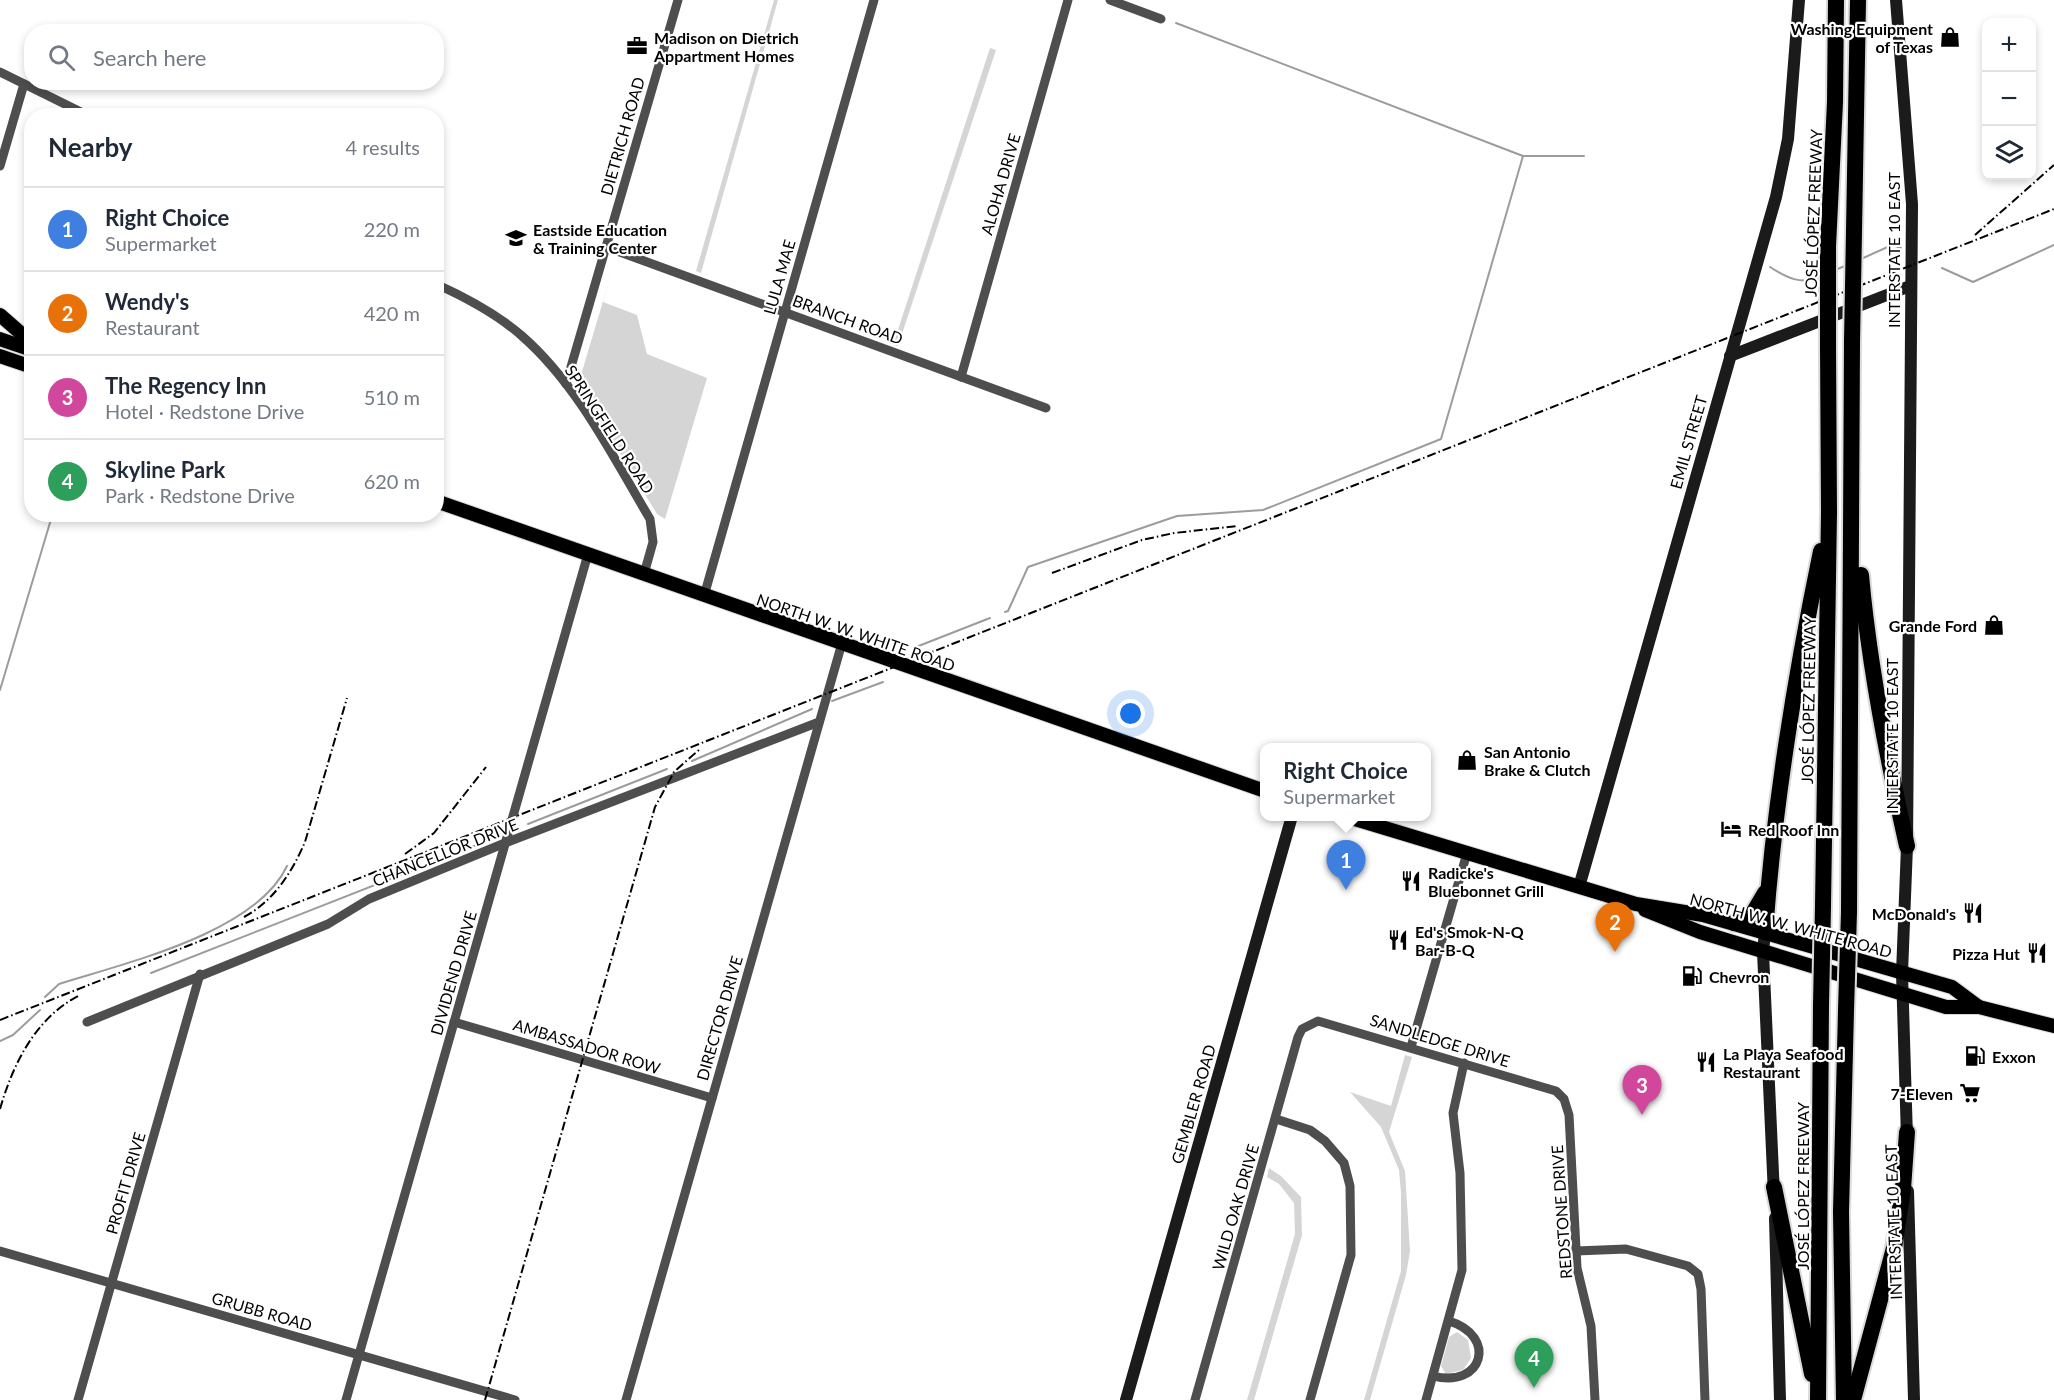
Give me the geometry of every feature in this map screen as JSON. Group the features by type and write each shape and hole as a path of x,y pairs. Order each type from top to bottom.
{"highway":[{"name":"JOSÉ LÓPEZ FREEWAY","path":"1818,1400 1821,1005 1829,512 1828,246 1836,0"},
{"path":"1845,1400 1841,1212 1849,912 1852,342 1858,0"},
{"path":"1765,932 1768,887 1788,727 1829,512"},
{"path":"1852,518 1865,616 1892,779 1907,846"},
{"path":"1734,923 1752,915 1768,887"},
{"path":"1853,1400 1894,1248 1903,1189 1907,1132"},
{"path":"1774,1187 1818,1400"}],"main road":[{"name":"EMIL STREET","path":"1579,887 1785,158 1799,0"},
{"name":"INTERSTATE 10 EAST","path":"1896,0 1911,184 1907,846 1902,973 1914,1400"},
{"path":"1730,356 1910,286"},
{"path":"0,315 24,336"},
{"path":"1739,323 1744,337 1760,345"},
{"path":"0,339 24,347"},
{"path":"0,356 24,364"},
{"name":"NORTH W. W. WHITE ROAD","path":"444,504 1260,789"},
{"name":"GEMBLER ROAD","path":"1126,1400 1291,821"},
{"name":"NORTH W. W. WHITE ROAD","path":"1362,821 1636,904 1703,915 1734,923 1952,987 1980,1007"},
{"name":"NORTH W. W. WHITE ROAD","path":"1636,904 1671,922 1946,1007 1980,1007"},
{"path":"1765,932 1763,952 1774,1187 1780,1400"},
{"path":"1980,1007 2054,1026"}],"street":[{"name":"DIETRICH ROAD","path":"566,384 678,0"},
{"name":"LULA MAE","path":"704,596 874,0"},
{"name":"ALOHA DRIVE","path":"961,377 1068,0"},
{"path":"1110,0 1161,19"},
{"path":"0,72 24,84 0,166"},
{"path":"36,90 73,108"},
{"name":"BRANCH ROAD","path":"606,247 1046,408"},
{"name":"SPRINGFIELD ROAD","path":"444,288 490,312 522,337 566,384 650,519 653,542 644,574"},
{"name":"DIVIDEND DRIVE","path":"346,1400 588,554"},
{"name":"DIRECTOR DRIVE","path":"626,1400 842,643"},
{"name":"CHANCELLOR DRIVE","path":"87,1022 200,974 328,924 369,899 505,843 819,722"},
{"path":"1411,1047 1467,853"},
{"name":"PROFIT DRIVE","path":"78,1400 200,974"},
{"name":"SANDLEDGE DRIVE","path":"1308,1025 1318,1021 1464,1063 1561,1095"},
{"name":"AMBASSADOR ROW","path":"454,1022 712,1098"},
{"name":"WILD OAK DRIVE","path":"1195,1400 1298,1037 1308,1025"},
{"path":"1426,1400 1449,1321 1464,1254 1460,1173 1453,1113 1464,1063"},
{"name":"REDSTONE DRIVE","path":"1561,1095 1569,1115 1577,1268 1593,1342 1595,1400"},
{"path":"1276,1119 1310,1130 1325,1141 1344,1163 1350,1186 1351,1255 1310,1400"},
{"path":"1576,1251 1626,1249 1688,1266 1698,1274 1701,1289 1705,1400"},
{"name":"GRUBB ROAD","path":"0,1251 515,1400"},
{"path":"1433,1376 1457,1379 1472,1370 1478,1359 1478,1343 1474,1335 1465,1326 1449,1321"}],"shaded area":[{"path":"774,0 778,0 701,273 696,271"},
{"path":"990,48 996,50 898,346 893,345"},
{"path":"615,261 603,302 637,315 647,354 707,378 665,519 657,514 578,385"},
{"path":"1405,1055 1412,1057 1389,1132 1405,1171 1410,1251 1406,1275 1370,1400 1364,1400 1401,1271 1401,1193 1399,1170 1381,1127 1350,1092 1391,1106"},
{"path":"1269,1168 1281,1176 1301,1197 1302,1235 1254,1400 1247,1400 1295,1234 1294,1203 1279,1184 1267,1177"},
{"path":"1457,1332 1468,1340 1471,1358 1463,1370 1446,1374 1441,1366 1449,1337"}],"waterway":[{"path":"1176,23 1523,156 1584,156"},
{"path":"1005,612 1008,611 1028,567 1177,516 1263,510 1441,439 1523,156"},
{"path":"1861,259 1892,245 1901,248"},
{"path":"1942,268 1973,282 2054,245"},
{"path":"1833,271 1847,265"},
{"path":"1770,267 1794,279 1807,280 1820,277"},
{"path":"0,690 50,522"},
{"path":"912,652 916,647 990,618"},
{"path":"832,701 883,682"},
{"path":"692,761 812,709"},
{"path":"528,824 667,769"},
{"path":"151,973 492,839"},
{"path":"45,997 59,984 152,955 219,927 248,910 271,889 287,866"},
{"path":"0,1041 13,1035 40,1010"}],"railway":[{"path":"1975,235 2054,165"},
{"path":"0,1020 2054,209"},
{"path":"1052,573 1142,540 1174,533 1237,526"},
{"path":"244,917 264,903 281,885 300,853 347,698"},
{"path":"485,1400 655,807 674,772 701,748"},
{"path":"405,854 434,833 486,767"},
{"path":"0,1109 5,1092 28,1044 50,1017 78,996"}],"place":[{"name":"Washing Equipment of Texas","path":"1950,37"},
{"name":"Madison on Dietrich Appartment Homes","path":"637,46"},
{"name":"Eastside Education & Training Center","path":"516,238"},
{"name":"Grande Ford","path":"1994,625"},
{"name":"San Antonio Brake & Clutch","path":"1467,760"},
{"name":"Red Roof Inn","path":"1731,829"},
{"name":"Radicke's Bluebonnet Grill","path":"1411,881"},
{"name":"Right Choice","path":"1346,890"},
{"name":"McDonald's","path":"1973,913"},
{"name":"Ed's Smok-N-Q Bar-B-Q","path":"1398,940"},
{"name":"Wendy's","path":"1615,952"},
{"name":"Pizza Hut","path":"2037,953"},
{"name":"Chevron","path":"1692,976"},
{"name":"Exxon","path":"1975,1056"},
{"name":"La Playa Seafood Restaurant","path":"1706,1062"},
{"name":"7-Eleven","path":"1970,1093"},
{"name":"The Regency Inn","path":"1642,1115"},
{"name":"Skyline Park","path":"1534,1388"}]}
